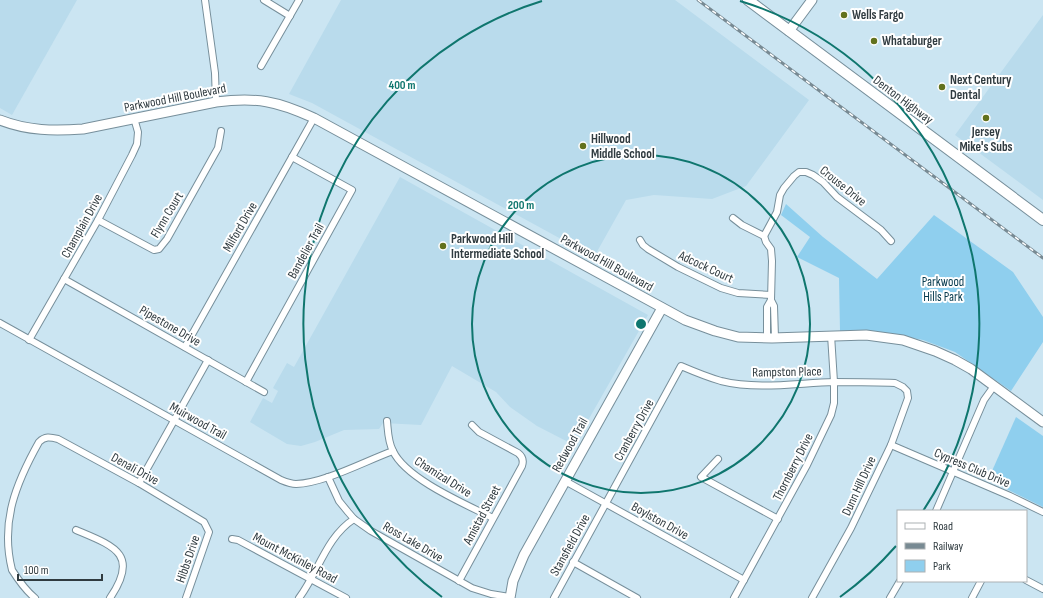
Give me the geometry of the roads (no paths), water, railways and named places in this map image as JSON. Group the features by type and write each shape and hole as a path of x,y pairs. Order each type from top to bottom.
{"main road":[{"name":"Denton Highway","path":"748,0 1043,220"}],"street":[{"path":"205,0 215,73 216,102"},
{"path":"264,0 290,16"},
{"path":"261,66 299,0"},
{"path":"789,31 812,0"},
{"name":"Parkwood Hill Boulevard","path":"0,120 16,125 50,131 83,129 216,102 261,100 278,104 314,118 685,320 715,331 738,337 771,338 866,335 888,337 917,345 955,360 971,369 1043,422"},
{"name":"Champlain Drive","path":"29,340 129,163 137,144 138,132 134,118"},
{"name":"Milford Drive","path":"185,347 314,118"},
{"name":"Flynn Court","path":"98,220 154,250 158,249 167,239 218,148 221,131"},
{"name":"Bandelier Trail","path":"246,382 352,190 292,157"},
{"name":"Crouse Drive","path":"764,236 777,212 780,195 784,188 794,176 800,172 806,172 814,175 823,182 838,197 881,230 890,241"},
{"path":"733,218 764,236 771,249 771,298 767,307 771,338"},
{"name":"Adcock Court","path":"640,240 643,245 654,253 720,288 738,293 771,298"},
{"name":"Pipestone Drive","path":"64,279 264,392"},
{"name":"Redwood Trail","path":"510,598 513,581 524,555 662,308"},
{"name":"Muirwood Trail","path":"0,324 281,480 294,484 311,482 328,477 393,451"},
{"name":"Thornberry Drive","path":"734,598 807,465 831,415 834,403 834,382 831,335"},
{"path":"139,483 208,360"},
{"name":"Rampston Place","path":"681,366 703,376 723,381 768,386 834,382 895,383"},
{"name":"Cranberry Drive","path":"606,504 681,366"},
{"name":"Dunn Hill Drive","path":"812,598 852,528 891,445 908,398 907,391 895,383"},
{"path":"936,510 984,400 994,386"},
{"name":"Chamizal Drive","path":"387,421 388,435 393,451 399,460 420,478 493,518"},
{"name":"Amistad Street","path":"459,581 522,466 522,459 518,453 479,432 472,425"},
{"name":"Denali Drive","path":"6,500 39,442 42,438 47,437 58,439 139,483 204,522 207,527"},
{"name":"Cypress Club Drive","path":"891,445 1010,496 1043,512"},
{"path":"718,459 702,477 778,519"},
{"name":"Ross Lake Drive","path":"328,477 339,501 354,519 371,531 459,581 481,591 510,598"},
{"name":"Boylston Drive","path":"565,481 744,580"},
{"name":"Stansfield Drive","path":"554,598 606,504"},
{"path":"299,598 334,539 347,523 354,519"},
{"name":"Hibbs Drive","path":"186,598 209,532 207,527"},
{"path":"76,530 117,551 123,560 124,568 121,578 110,598"},
{"path":"1,532 5,558 20,583 35,598"},
{"name":"Mount McKinley Road","path":"232,539 238,540 346,598"},
{"path":"573,562 637,598"},
{"path":"1027,581 1043,589"},
{"path":"890,598 899,582"},
{"path":"972,598 980,582"}],"railway":[{"path":"698,0 1043,258"}],"place":[{"name":"Wells Fargo","path":"844,15"},
{"name":"Whataburger","path":"874,41"},
{"name":"Next Century Dental","path":"942,87"},
{"name":"Jersey Mike's Subs","path":"986,118"},
{"name":"Hillwood Middle School","path":"583,146"},
{"name":"Parkwood Hill Intermediate School","path":"443,246"}],"park label":[{"name":"Parkwood Hills Park","path":"943,290"}]}
